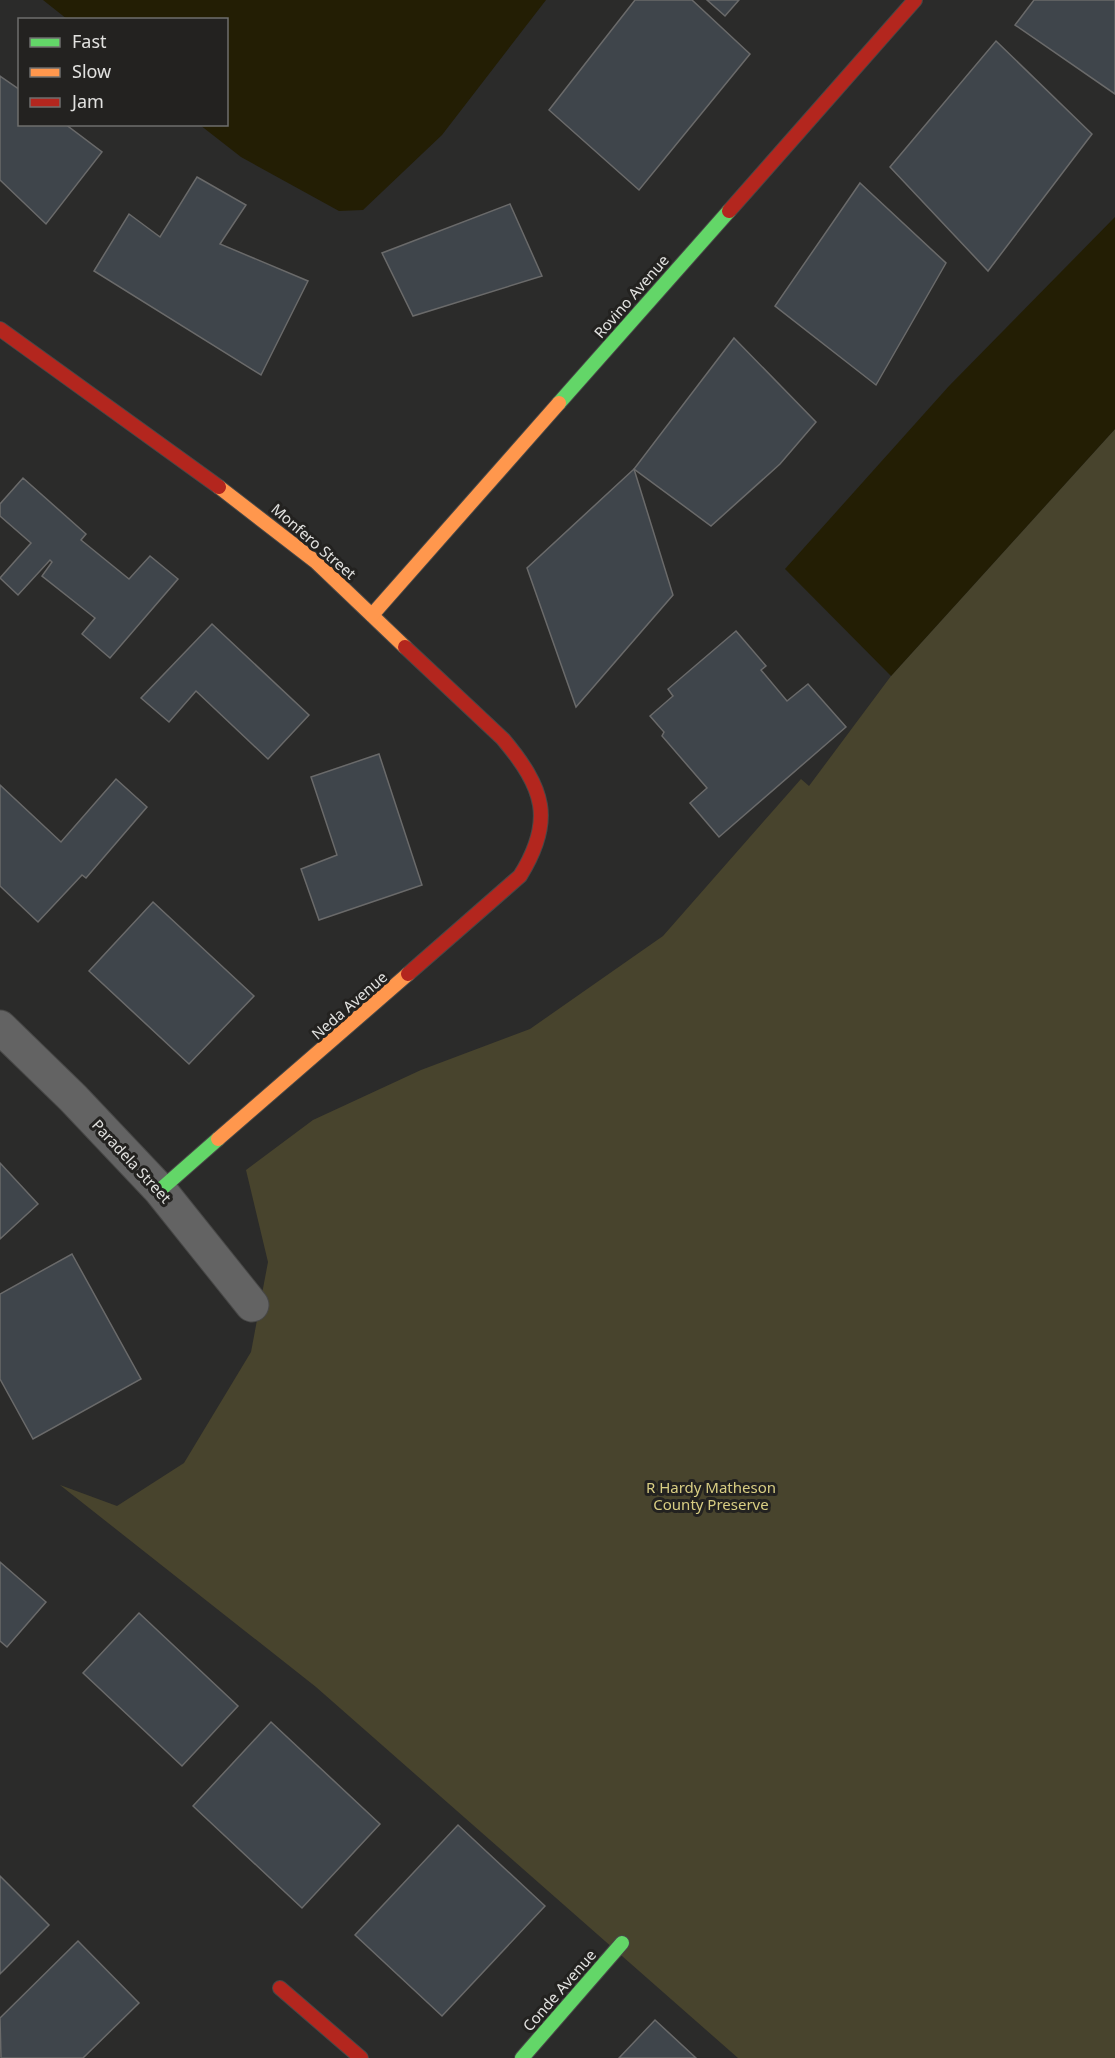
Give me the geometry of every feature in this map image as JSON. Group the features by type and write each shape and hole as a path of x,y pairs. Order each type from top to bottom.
{"street":[{"name":"Rovino Avenue","path":"372,615 915,0"},
{"name":"Monfero Street","path":"0,329 253,511 316,562 516,753 532,777 541,798 541,831"},
{"name":"Neda Avenue","path":"160,1191 503,894 531,862 541,831"},
{"name":"Paradela Street","path":"0,1027 73,1098 160,1191 252,1305"},
{"name":"Conde Avenue","path":"522,2058 622,1943"},
{"path":"280,1988 361,2058"}],"green space":[{"name":"R Hardy Matheson County Preserve","path":"1115,429 1115,2058 738,2058 316,1687 60,1485 117,1506 184,1463 251,1352 268,1262 246,1170 313,1120 421,1070 530,1029 663,936 801,779 809,786 891,676"}],"shaded area":[{"path":"43,0 546,0 442,135 363,210 339,211 241,157 201,126 228,126 228,18 66,18"},
{"path":"1115,217 1115,429 891,676 785,569 949,386"}],"building":[{"path":"635,0 692,0 750,54 639,190 549,110"},
{"path":"707,0 739,0 725,16"},
{"path":"1034,0 1115,0 1115,94 1015,25"},
{"path":"996,41 1092,134 988,271 890,167"},
{"path":"0,76 18,89 18,126 68,126 102,152 46,224 0,180"},
{"path":"197,177 246,205 220,244 308,281 261,375 94,271 129,214 160,237"},
{"path":"860,183 946,263 876,385 775,306"},
{"path":"510,204 542,276 413,316 382,253"},
{"path":"734,338 816,422 780,464 711,526 634,469"},
{"path":"634,469 673,595 576,707 527,568"},
{"path":"23,478 86,534 81,540 129,579 150,556 178,579 110,658 82,634 95,618 42,576 52,562 50,560 18,595 0,578 31,543 0,516 0,504"},
{"path":"212,624 309,715 268,759 196,691 169,722 141,698"},
{"path":"736,631 766,666 761,670 787,701 808,684 846,727 719,837 690,803 707,788 662,736 664,732 650,716 673,696 668,689"},
{"path":"379,754 422,885 319,920 301,869 337,855 311,777"},
{"path":"116,779 147,807 86,878 82,875 38,922 0,886 0,785 61,842"},
{"path":"153,902 254,996 189,1064 89,971"},
{"path":"0,1163 38,1204 0,1239"},
{"path":"72,1254 141,1379 33,1439 0,1379 0,1294"},
{"path":"0,1562 46,1602 7,1647 0,1641"},
{"path":"139,1613 238,1706 182,1766 83,1673"},
{"path":"271,1722 380,1824 302,1908 193,1806"},
{"path":"458,1825 545,1906 442,2016 355,1935"},
{"path":"0,1876 49,1925 0,1974"},
{"path":"78,1941 139,2003 83,2058 1,2058 0,2018"},
{"path":"655,2020 696,2058 619,2058"}],"traffic: fast":[{"path":"559,403 729,211"},
{"path":"160,1190 218,1139"},
{"path":"522,2058 622,1943"}],"traffic: slow":[{"path":"372,615 559,403"},
{"path":"219,487 316,562 405,647"},
{"path":"218,1139 408,974"}],"traffic: jam":[{"path":"729,211 915,0"},
{"path":"0,329 219,487"},
{"path":"405,647 503,739 528,773 536,789 541,821 538,838 520,876 408,974"},
{"path":"280,1988 361,2058"}]}
